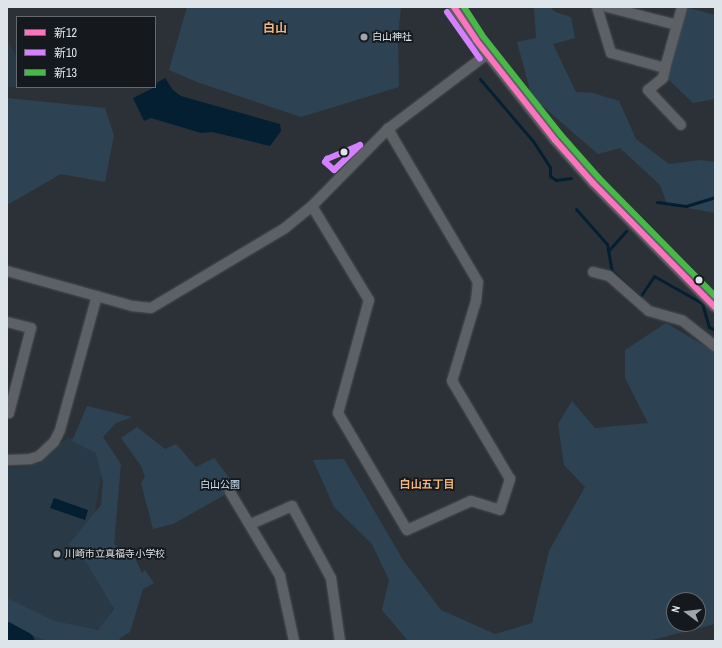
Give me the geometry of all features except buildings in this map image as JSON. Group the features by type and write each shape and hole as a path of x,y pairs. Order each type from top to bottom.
{"street":[{"path":"454,7 487,54 593,184 715,307"},
{"path":"597,7 611,53 665,68"},
{"path":"607,7 677,25"},
{"path":"681,125 648,90 663,78 682,7"},
{"path":"7,271 132,306 151,308 259,245 312,206 388,129 487,54"},
{"path":"312,206 369,300 338,413 407,530 471,501 500,510 510,479 452,381 476,301 478,282 388,129"},
{"path":"594,272 609,276 649,311 683,321 715,346"},
{"path":"7,460 30,459 39,456 54,442 60,430 100,297"},
{"path":"7,322 31,328 9,412 7,412"},
{"path":"230,492 251,524 282,583 294,641"},
{"path":"251,524 292,506 332,578 340,641"}],"shaded area":[{"path":"7,39 16,56 16,87 7,87"},
{"path":"165,78 173,90 181,96 280,124 281,131 270,146 212,132 201,133 151,118 144,121 133,98 156,88 156,83"},
{"name":"川崎市立真福寺小学校","path":"68,437 96,449 102,469 94,516 116,539 100,570 113,609 100,628 64,641 46,641 33,639 7,625 7,468 26,467 42,462"},
{"path":"54,498 88,510 85,520 50,508"}],"green space":[{"path":"187,7 401,7 398,36 399,87 301,117 197,82 169,70"},
{"path":"534,7 550,7 555,12 571,17 575,38 553,44 576,92 593,93 619,101 636,139 669,164 701,160 715,162 715,213 667,204 660,185 620,148 598,154 532,97 517,42 536,38"},
{"path":"686,7 715,15 715,99 693,103 666,77"},
{"path":"7,98 105,108 114,135 105,182 61,174 7,205"},
{"path":"666,323 715,352 715,624 706,626 706,592 666,592 666,632 683,632 648,641 408,641 382,610 389,580 372,544 334,507 313,460 344,459 403,560 441,610 495,634 532,623 549,551 585,487 564,465 558,424 572,401 595,428 648,423 625,378 625,350"},
{"path":"87,406 132,417 116,423 103,437 121,464 114,544 135,558 142,573 145,570 154,583 143,589 130,632 120,638 119,641 47,641 7,625 7,598 54,621 98,630 114,609 88,565 69,544 101,505 103,482 96,453 72,441"},
{"name":"白山公園","path":"137,427 165,449 176,444 196,467 214,458 237,488 173,524 153,529 141,483 145,477 141,466 121,438"}],"waterway":[{"path":"480,79 533,141 550,167 550,176 556,180 571,178"},
{"path":"657,202 686,206 715,197"},
{"path":"576,209 607,244 612,271 640,297 654,276 702,303 709,327 715,330"},
{"path":"608,251 626,231"},
{"path":"7,631 25,641"}],"transit line":[{"name":"新12","path":"454,7 476,40 555,140 593,183 715,307"},
{"name":"新13","path":"464,7 482,35 561,135 599,178 715,296"},
{"name":"新10","path":"447,12 480,59"},
{"name":"新10","path":"360,145 334,170 325,162 327,159 360,145"}],"place":[{"name":"白山神社","path":"364,37"},
{"name":"川崎市立真福寺小学校","path":"57,554"}],"district":[{"name":"白山","path":"275,29"},
{"name":"白山五丁目","path":"427,484"}]}
